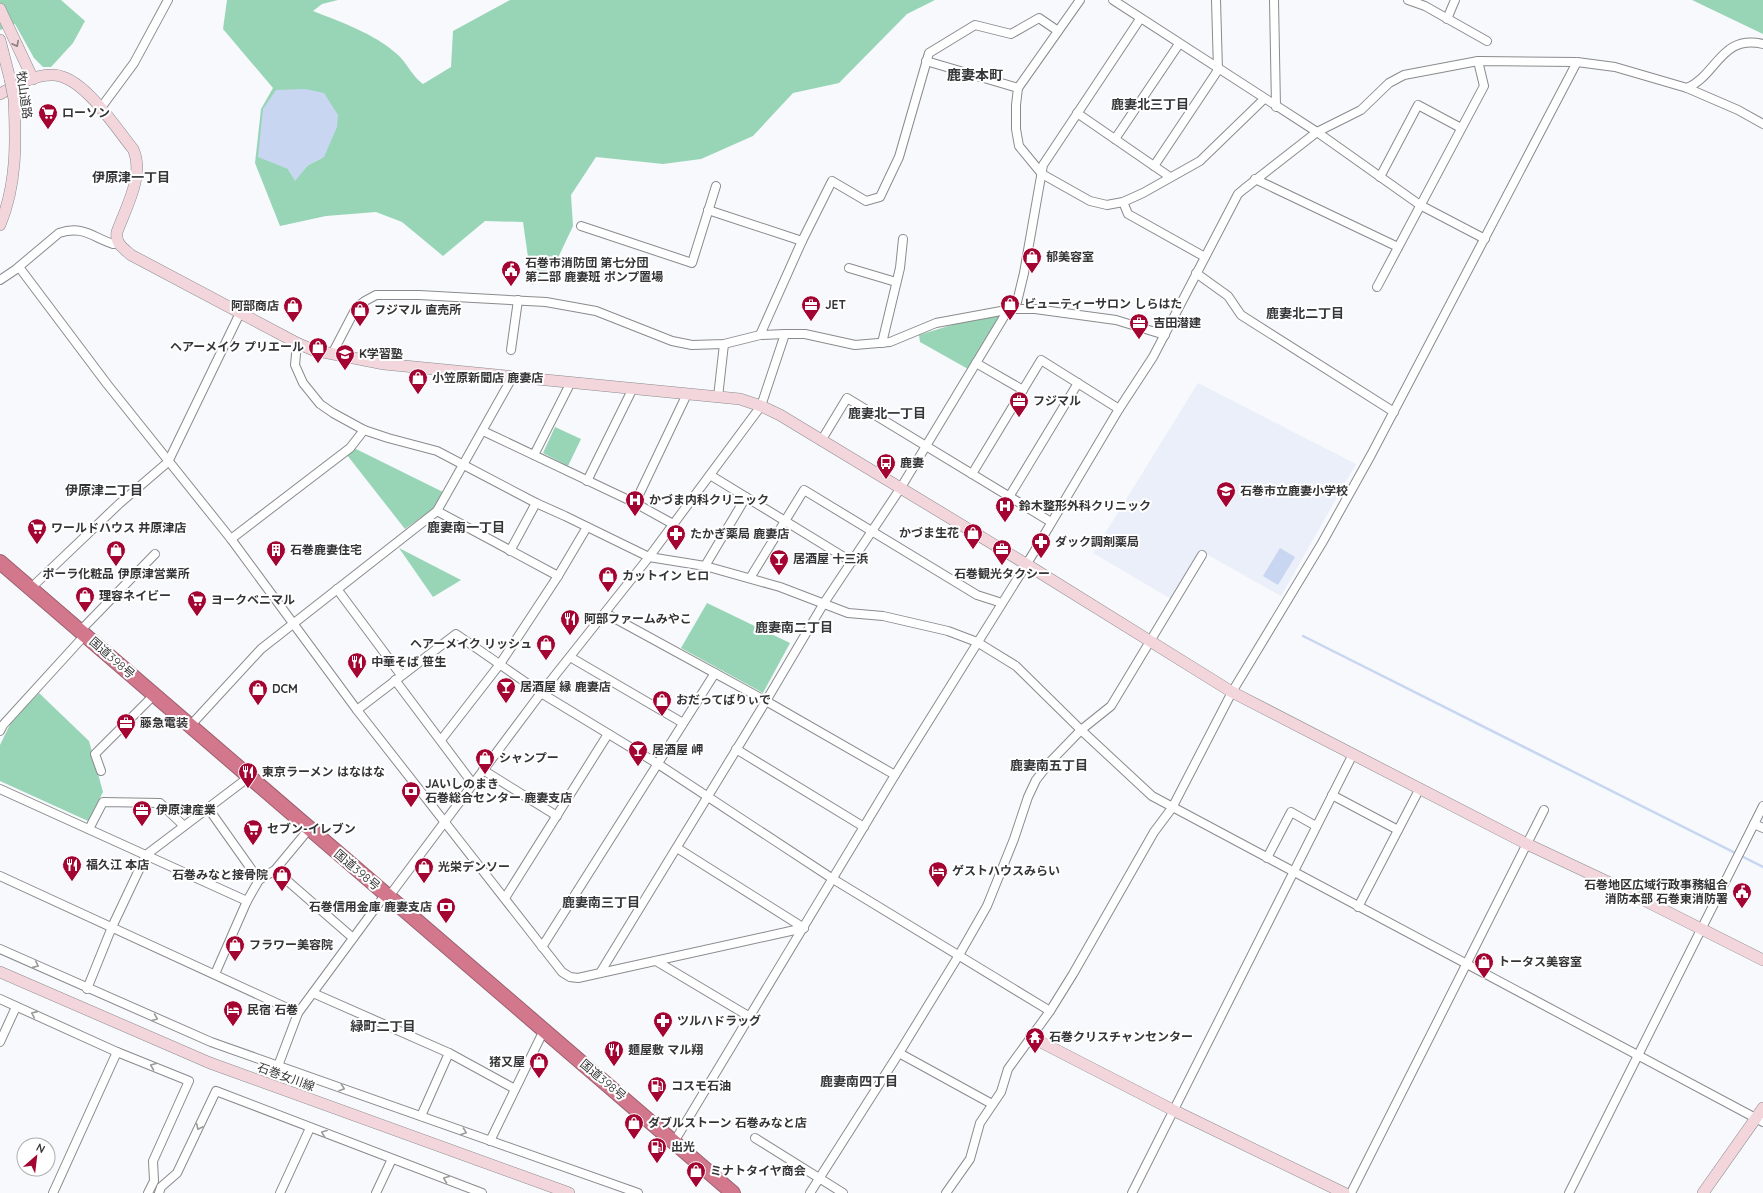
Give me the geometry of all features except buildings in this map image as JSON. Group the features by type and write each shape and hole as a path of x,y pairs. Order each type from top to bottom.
{"highway":[{"name":"国道398号","path":"0,562 733,1193"}],"street":[{"path":"100,109 134,63 168,0"},
{"path":"1080,0 1018,88 1016,129 1019,146 1042,174 1090,201 1107,205 1123,202 1143,193 1200,161 1264,99"},
{"path":"1113,0 1218,70 1317,132 1420,205 1485,239"},
{"path":"1154,166 1218,70 1216,0"},
{"path":"1274,0 1276,107"},
{"path":"1408,0 1425,6 1487,41"},
{"path":"1447,19 1455,0"},
{"path":"0,9 33,79"},
{"path":"760,335 802,241 832,182 866,201 880,197 899,158 929,53 975,25 1011,34 1039,18 1058,31"},
{"path":"600,973 824,603 900,489 1005,315 1012,310 1017,302 1024,273 1043,165 1140,19"},
{"name":"牧山道路","path":"0,41 14,99 16,140 14,172 6,210 0,225"},
{"path":"1687,88 1695,85 1727,50 1740,43 1751,42 1763,44"},
{"path":"1115,139 1179,44"},
{"path":"926,61 1018,88"},
{"path":"674,1142 804,928 895,774 1026,564 1119,409 1153,357 1238,194 1255,179 1317,132 1361,110 1389,83 1404,75 1478,61 1577,62 1615,67 1687,88 1738,110 1763,124"},
{"path":"1377,287 1484,86 1478,61"},
{"path":"946,1193 970,1159 980,1123 1000,1092 1008,1069 1050,1010 1073,974 1154,832 1172,808 1232,692 1322,543 1394,412 1577,62"},
{"path":"0,94 24,81 54,75 65,77 82,87 133,149 137,158 135,182 117,232 116,238 118,243 131,255 297,343 313,350 384,364 740,399 761,406 821,440 1026,564 1232,692 1527,844 1610,883 1763,960"},
{"path":"1380,177 1418,105 1461,128"},
{"path":"1077,113 1170,177"},
{"path":"1255,179 1398,247"},
{"path":"581,226 692,263 716,186"},
{"path":"1123,202 1128,214 1205,256"},
{"path":"708,210 802,241"},
{"path":"0,280 19,267 59,233 68,230 79,230 113,244 118,243"},
{"path":"882,343 896,282 903,239"},
{"path":"19,267 168,462 231,539 292,624 357,710 562,972 570,977 578,978 804,928"},
{"path":"848,268 896,282"},
{"path":"1196,274 1228,296 1241,315 1394,412"},
{"path":"332,354 356,308 376,295 546,302 596,311 672,341 692,345 724,344 760,335 785,334 805,334 854,345 882,343 890,342 936,322 1012,310 1035,309 1116,320 1165,335"},
{"path":"511,350 518,300"},
{"path":"31,588 119,504 168,462 240,313"},
{"path":"278,1066 298,1013 313,992 386,895 393,891 446,822 541,693 649,557 761,406 785,334"},
{"path":"297,343 296,365 303,383 314,398 332,413 364,430 437,452 536,503 649,557 705,566 780,587 848,613 883,616 948,630 977,642 1016,666 1147,792 1172,808 1760,1120"},
{"path":"718,397 724,344"},
{"path":"972,474 1042,360 1119,409"},
{"path":"976,363 1023,390"},
{"path":"190,726 260,649 437,511 464,466 513,376"},
{"path":"534,455 571,382"},
{"path":"1009,497 1078,383"},
{"path":"587,481 633,388"},
{"path":"635,503 687,394"},
{"path":"821,440 847,398 1051,522"},
{"path":"231,539 350,448 364,430"},
{"path":"483,431 635,503 673,524"},
{"path":"710,475 852,562"},
{"path":"750,578 804,490 977,595 1002,603"},
{"path":"705,566 746,497"},
{"path":"510,551 536,503"},
{"path":"437,511 558,576"},
{"path":"441,740 500,664 558,576 587,527"},
{"path":"0,730 83,633 154,554"},
{"path":"810,1193 899,1053 987,906 1036,780 1050,762 1081,730 1111,706 1151,642 1202,555"},
{"path":"337,589 473,784"},
{"path":"605,613 766,701 895,774"},
{"path":"357,710 456,634 541,693 658,764 833,878 1050,1010"},
{"path":"570,657 683,723"},
{"path":"542,947 715,673"},
{"path":"101,771 95,754 154,695"},
{"path":"505,898 608,734"},
{"path":"736,749 864,828"},
{"path":"1132,1193 1292,872 1353,754"},
{"path":"483,770 557,816"},
{"path":"87,989 112,927 146,855 249,777"},
{"path":"1358,907 1420,788"},
{"path":"0,789 247,901"},
{"path":"1332,795 1398,830"},
{"path":"89,829 103,802 160,803 184,826"},
{"path":"1569,1193 1763,806"},
{"path":"208,808 259,880"},
{"path":"1350,1193 1544,810"},
{"path":"1267,858 1291,812 1316,826"},
{"path":"1754,824 1763,828"},
{"path":"215,974 247,901 259,880 275,870 309,829"},
{"path":"677,848 804,928"},
{"path":"275,870 353,938"},
{"path":"0,876 298,1013"},
{"path":"0,949 87,989 210,1042 638,1193"},
{"path":"656,961 750,1017"},
{"name":"石巻女川線","path":"0,972 210,1063 569,1193"},
{"path":"313,992 449,1053 515,1089"},
{"path":"0,999 117,1052 189,1081 152,1161 154,1181 148,1193"},
{"path":"0,1042 16,1006"},
{"path":"490,1141 544,1030"},
{"path":"1031,1037 1173,1110 1344,1193"},
{"path":"53,1193 117,1052"},
{"path":"421,1116 449,1053"},
{"path":"899,1053 992,1104"},
{"path":"159,1193 161,1187 177,1173 216,1091 482,1193"},
{"path":"1703,1193 1760,1120 1763,1108"},
{"path":"280,1193 310,1128"},
{"path":"755,1138 843,1193"},
{"path":"376,1193 392,1159"}],"shaded area":[{"name":"石巻市立鹿妻小学校","path":"1198,383 1356,464 1281,596 1201,551 1171,599 1093,553"}],"green space":[{"path":"0,0 61,0 85,21 73,43 51,67 43,67 34,58 15,24 0,30"},
{"path":"227,0 338,0 322,4 313,11 346,24 378,40 397,54 423,84 451,67 453,31 510,0 935,0 907,14 839,83 793,93 753,136 701,159 663,164 596,157 571,195 573,226 557,260 532,285 523,222 485,221 443,256 402,222 376,212 326,216 280,226 255,163 261,109 273,88 223,29","holes":["324,157 308,165 295,180 288,169"]},
{"path":"1692,0 1763,0 1763,34"},
{"path":"1001,315 968,369 920,342 919,335 955,324"},
{"path":"555,427 581,439 568,466 543,453"},
{"path":"354,448 443,492 434,508 405,529 347,455"},
{"path":"399,548 461,580 433,597"},
{"path":"707,603 790,643 763,693 681,648"},
{"path":"39,693 89,741 103,792 88,821 0,781 0,745 12,720"}],"water":[{"path":"305,89 324,93 338,115 337,127 324,157 308,165 295,181 288,169 258,157 263,109 276,90"},
{"path":"1280,548 1295,557 1278,585 1263,576"}],"waterway":[{"path":"1303,636 1763,867"}],"place":[{"name":"ローソン","path":"48,130"},
{"name":"郁美容室","path":"1032,274"},
{"name":"石巻市消防団 第七分団 第二部 鹿妻班 ポンプ置場","path":"511,287"},
{"name":"ビューティーサロン しらはた","path":"1010,321"},
{"name":"JET","path":"811,322"},
{"name":"阿部商店","path":"293,323"},
{"name":"フジマル 直売所","path":"360,327"},
{"name":"吉田潜建","path":"1139,340"},
{"name":"ヘアーメイク プリエール","path":"318,364"},
{"name":"K学習塾","path":"345,371"},
{"name":"小笠原新聞店 鹿妻店","path":"418,395"},
{"name":"フジマル","path":"1019,418"},
{"name":"鹿妻","path":"886,480"},
{"name":"石巻市立鹿妻小学校","path":"1226,508"},
{"name":"かづま内科クリニック","path":"635,517"},
{"name":"鈴木整形外科クリニック","path":"1005,523"},
{"name":"ワールドハウス 井原津店","path":"37,545"},
{"name":"かづま生花","path":"973,550"},
{"name":"たかぎ薬局 鹿妻店","path":"676,551"},
{"name":"ダック調剤薬局","path":"1041,559"},
{"name":"石巻観光タクシー","path":"1002,566"},
{"name":"ポーラ化粧品 伊原津営業所","path":"116,567"},
{"name":"石巻鹿妻住宅","path":"276,567"},
{"name":"居酒屋 十三浜","path":"779,576"},
{"name":"カットイン ヒロ","path":"608,593"},
{"name":"理容ネイビー","path":"85,613"},
{"name":"ヨークベニマル","path":"197,617"},
{"name":"阿部ファームみやこ","path":"570,636"},
{"name":"ヘアーメイク リッシュ","path":"546,661"},
{"name":"中華そば 笹生","path":"357,679"},
{"name":"居酒屋 縁 鹿妻店","path":"506,704"},
{"name":"DCM","path":"258,706"},
{"name":"おだってばりぃで","path":"662,717"},
{"name":"藤急電装","path":"126,740"},
{"name":"居酒屋 岬","path":"638,767"},
{"name":"シャンプー","path":"485,775"},
{"name":"東京ラーメン はなはな","path":"248,789"},
{"name":"JAいしのまき 石巻総合センター 鹿妻支店","path":"411,808"},
{"name":"伊原津産業","path":"142,827"},
{"name":"セブン-イレブン","path":"253,846"},
{"name":"福久江 本店","path":"72,882"},
{"name":"光栄デンソー","path":"424,884"},
{"name":"ゲストハウスみらい","path":"938,888"},
{"name":"石巻みなと接骨院","path":"282,892"},
{"name":"石巻地区広域行政事務組合 消防本部 石巻東消防署","path":"1742,909"},
{"name":"石巻信用金庫 鹿妻支店","path":"446,924"},
{"name":"フラワー美容院","path":"235,962"},
{"name":"トータス美容室","path":"1484,979"},
{"name":"民宿 石巻","path":"233,1027"},
{"name":"ツルハドラッグ","path":"663,1038"},
{"name":"石巻クリスチャンセンター","path":"1035,1054"},
{"name":"麺屋敷 マル翔","path":"614,1067"},
{"name":"猪又屋","path":"539,1079"},
{"name":"コスモ石油","path":"657,1103"},
{"name":"ダブルストーン 石巻みなと店","path":"634,1140"},
{"name":"出光","path":"657,1164"},
{"name":"ミナトタイヤ商会","path":"696,1188"}],"district":[{"name":"鹿妻本町","path":"975,75"},
{"name":"鹿妻北三丁目","path":"1150,104"},
{"name":"伊原津一丁目","path":"131,177"},
{"name":"鹿妻北二丁目","path":"1305,313"},
{"name":"鹿妻北一丁目","path":"887,413"},
{"name":"伊原津二丁目","path":"104,490"},
{"name":"鹿妻南一丁目","path":"466,527"},
{"name":"鹿妻南二丁目","path":"794,627"},
{"name":"鹿妻南五丁目","path":"1049,765"},
{"name":"鹿妻南三丁目","path":"601,902"},
{"name":"緑町二丁目","path":"383,1026"},
{"name":"鹿妻南四丁目","path":"859,1081"}]}
